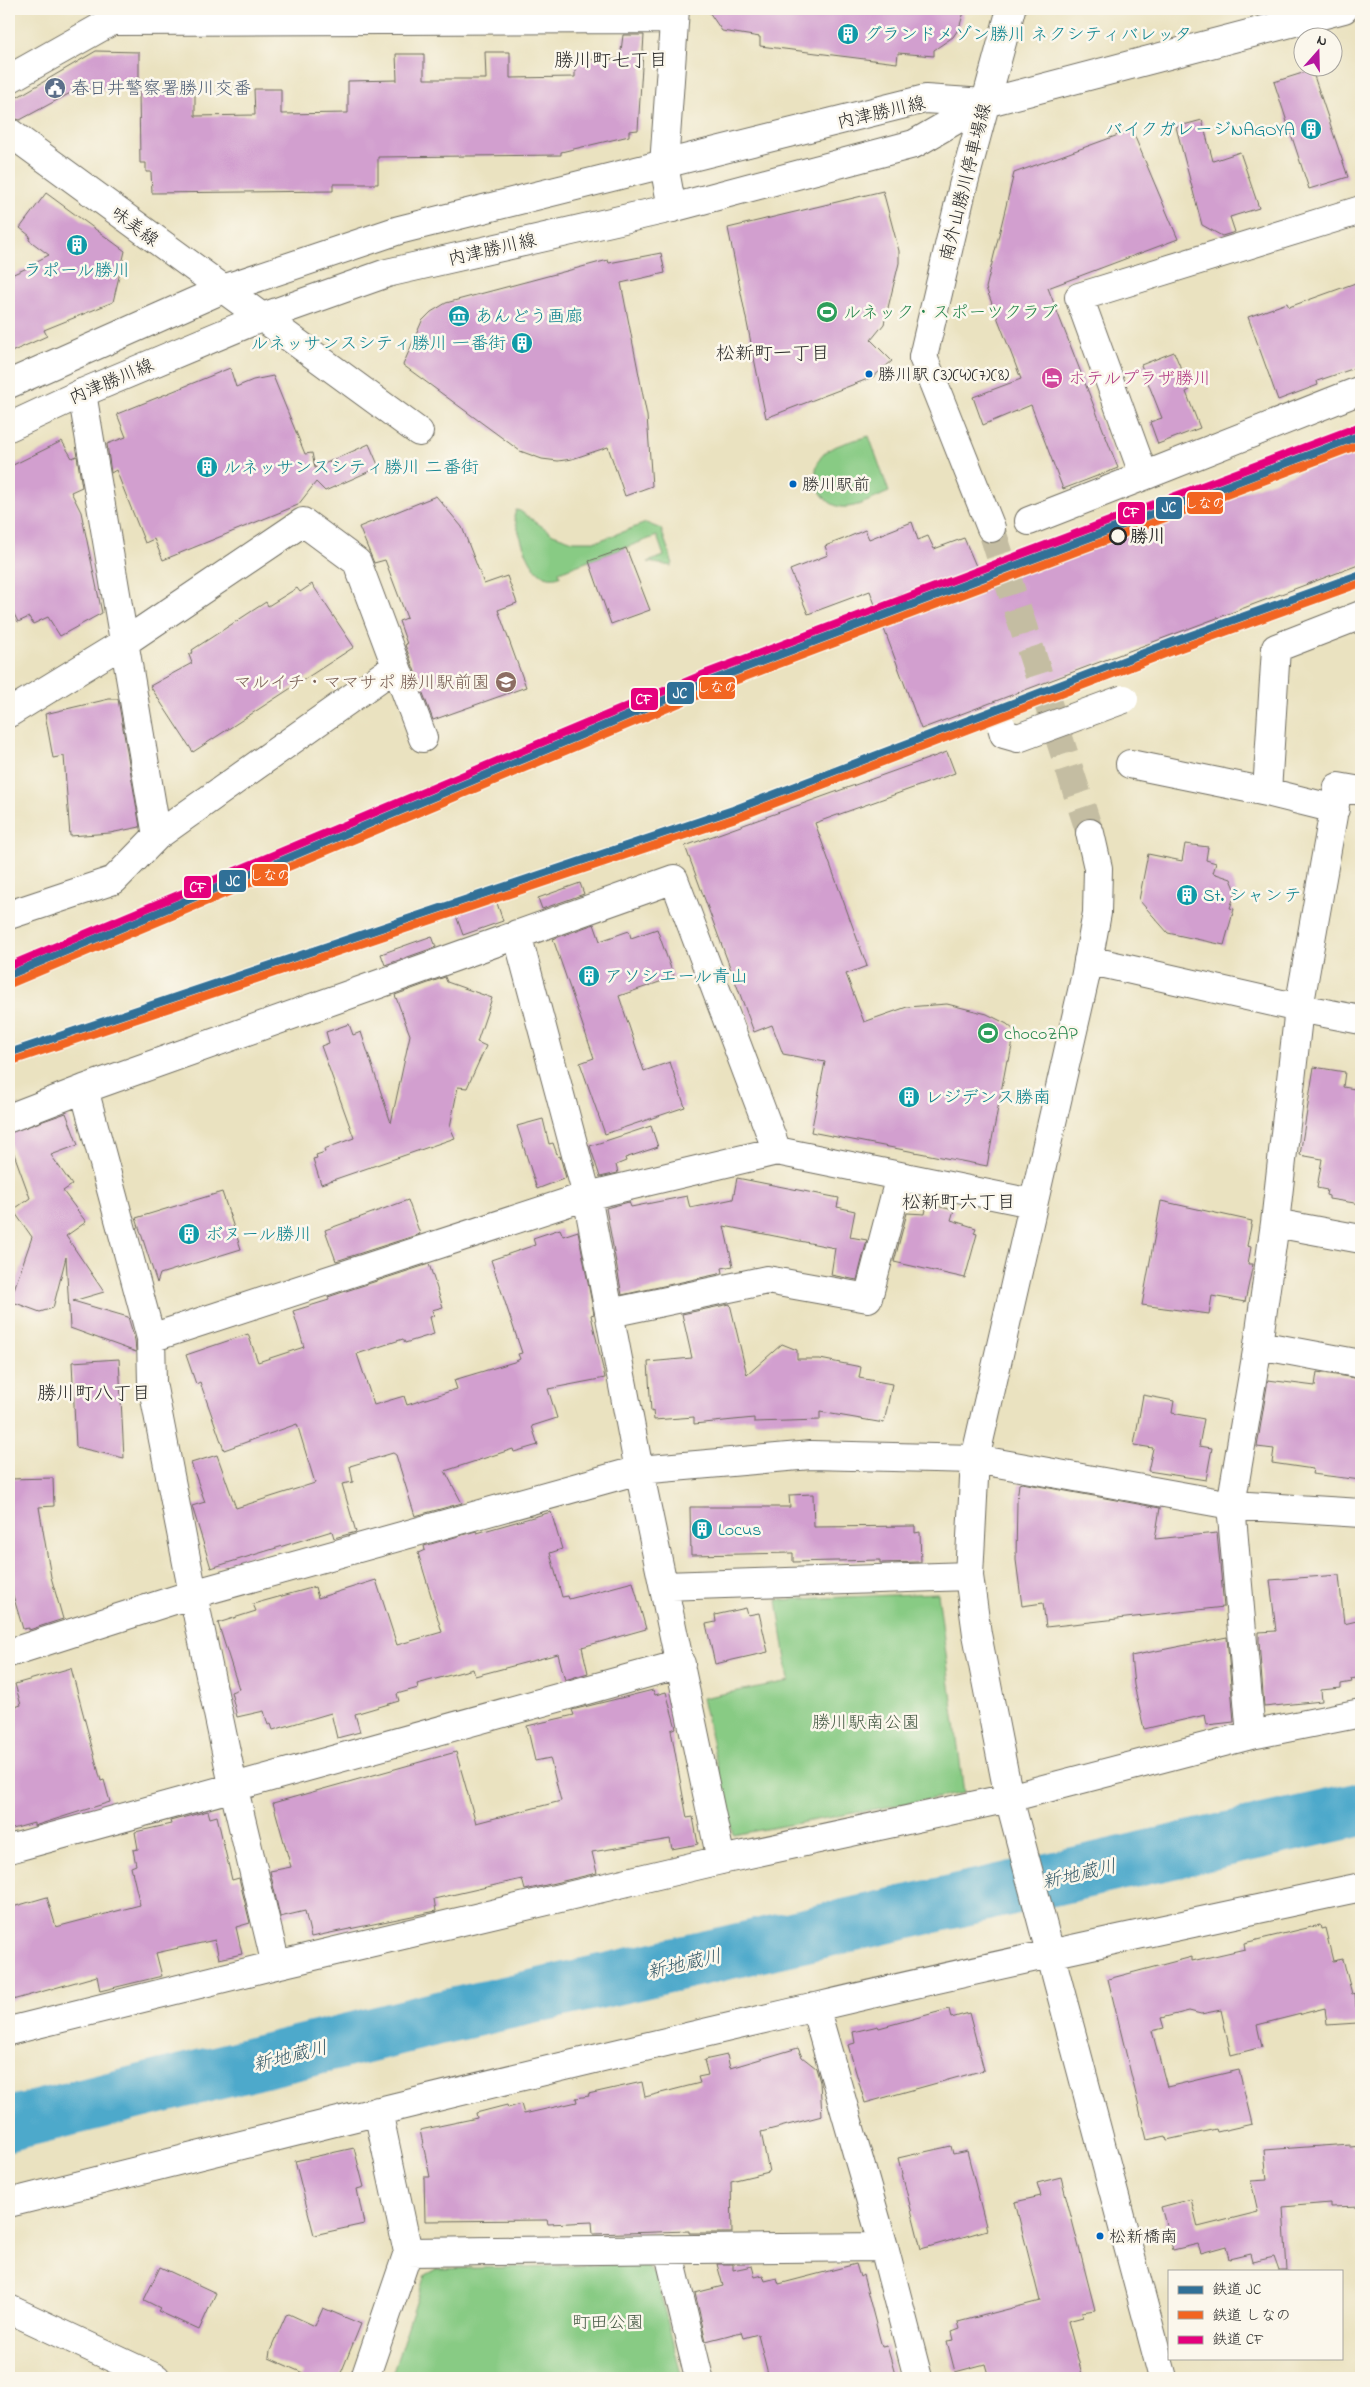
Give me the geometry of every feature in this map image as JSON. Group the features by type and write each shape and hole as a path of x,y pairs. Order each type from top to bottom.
{"street":[{"name":"南外山勝川停車場線","path":"990,528 924,357 963,186 1011,9"},
{"name":"内津勝川線","path":"9,427 82,393 264,317 387,273 672,208 914,144 985,103 1344,9"},
{"path":"9,79 111,15 674,14 664,165 672,208"},
{"name":"内津勝川線","path":"9,384 223,290 399,230 925,100 985,103"},
{"name":"味美線","path":"9,132 419,432"},
{"path":"1144,476 1079,297 1361,210"},
{"path":"1029,521 1361,390"},
{"path":"82,393 158,836"},
{"path":"9,713 126,642 303,522 357,562 423,738"},
{"path":"1267,792 1276,648 1361,615"},
{"path":"9,915 114,880 158,836 395,667"},
{"path":"1002,727 1004,734 1018,738 1124,699"},
{"path":"1130,764 1267,792 1334,809"},
{"path":"1250,1735 1231,1505 1258,1345 1275,1223 1299,1008 1338,787 1361,791"},
{"path":"1090,833 1098,868 1097,905 1088,960 975,1459 968,1576 977,1634 1009,1799 1163,2378"},
{"path":"9,1118 84,1089 674,879 776,1151"},
{"path":"516,934 587,1196 639,1470 721,1860"},
{"path":"1088,960 1299,1008 1361,1020"},
{"path":"84,1089 151,1338 152,1383 193,1594 233,1785 276,1965"},
{"path":"151,1338 587,1196 776,1151 1032,1203"},
{"path":"610,1313 767,1280 868,1298 900,1176"},
{"path":"1275,1223 1361,1239"},
{"path":"1258,1345 1361,1364"},
{"path":"9,1653 193,1594 639,1470 811,1455 975,1459 1231,1505 1361,1513"},
{"path":"664,1586 968,1576"},
{"path":"9,1849 233,1785 680,1664"},
{"path":"9,2031 276,1965 721,1860 1009,1799 1250,1735 1361,1713"},
{"path":"9,2203 378,2111 1049,1952 1361,1887"},
{"path":"815,2007 884,2247 918,2378"},
{"path":"365,2378 408,2252 378,2111"},
{"path":"408,2252 884,2247"},
{"path":"668,2250 699,2378"},
{"path":"9,2309 156,2378"}],"green space":[{"path":"869,436 889,492 853,506 841,507 832,504 820,491 816,473 817,464 829,450"},
{"path":"516,510 553,534 573,541 598,541 646,523 661,529 673,564 671,566 648,562 664,556 657,536 559,572 560,576 550,577 541,574 534,567 524,548 514,517"},
{"name":"勝川駅南公園","path":"938,1593 964,1793 733,1835 702,1698 789,1681 777,1600"},
{"name":"町田公園","path":"644,2264 655,2273 682,2378 391,2378 425,2275 436,2269"}],"building":[{"name":"グランドメゾン勝川 ネクシティバレッタ","path":"707,9 965,9 959,28 953,37 934,50 934,56 898,53 897,63 760,46 760,37 722,31"},
{"path":"623,35 644,35 638,130 629,131 629,136 561,152 561,155 378,157 378,184 333,184 333,191 152,193 151,172 146,172 146,163 140,163 139,91 195,91 195,116 255,115 254,89 281,89 281,114 348,113 348,81 397,80 396,54 424,54 424,79 486,79 485,52 510,52 510,78 575,77 575,60 620,59"},
{"path":"96,51 139,52 139,89 76,90 20,120 9,117 9,102"},
{"name":"バイクガレージNAGOYA","path":"1292,76 1292,78 1315,78 1348,177 1309,189 1274,82"},
{"path":"1202,120 1213,161 1240,152 1259,208 1230,217 1235,232 1222,236 1202,225 1176,127"},
{"name":"ホテルプラザ勝川","path":"1132,130 1178,239 1048,288 1118,468 1063,489 1031,405 983,425 973,397 1021,379 986,288 1014,173"},
{"path":"883,191 899,251 899,263 884,324 871,340 892,361 873,377 766,418 728,228"},
{"path":"46,193 125,251 113,302 44,330 47,336 9,353 9,276 36,264 35,262 49,255 29,240 30,236 20,228"},
{"name":"ルネッサンスシティ勝川 一番街","path":"661,253 665,273 621,283 647,416 652,486 625,496 608,447 572,459 558,461 542,459 520,451 403,365 422,321 431,312 446,303 608,260 609,263"},
{"path":"1361,281 1361,366 1317,381 1318,385 1278,400 1248,317 1287,303 1289,307"},
{"path":"1174,352 1190,390 1186,392 1200,428 1158,444 1150,422 1162,418 1141,365"},
{"name":"ルネッサンスシティ勝川 二番街","path":"230,368 236,387 253,380 273,376 305,454 312,453 315,468 369,444 379,467 325,491 316,482 298,505 163,560 154,539 145,543 116,470 111,473 107,444 126,437 117,414"},
{"path":"62,441 72,458 77,456 82,487 71,492 81,512 102,613 60,636 48,617 33,624 29,617 18,622 9,604 9,467"},
{"path":"1361,449 1361,564 921,729 870,591 808,614 790,570 828,555 825,546 865,530 869,539 912,522 918,540 928,536 934,549 964,538 985,587"},
{"path":"436,496 462,527 484,584 507,576 517,603 498,610 526,687 433,720 405,645 407,644 399,621 407,618 385,560 374,563 359,527"},
{"path":"626,548 650,610 611,624 589,561"},
{"path":"312,584 354,647 193,752 150,686 192,663 189,655 193,652 192,650 266,602 268,606 297,588 300,592"},
{"path":"109,699 118,699 140,827 110,833 70,836 64,756 53,758 45,714"},
{"path":"947,752 955,773 815,823 867,966 846,974 864,1022 907,1007 947,1004 987,1014 1007,1024 1015,1031 1009,1061 1007,1060 987,1166 811,1132 825,1062 783,1054 772,1025 754,1032 685,846"},
{"name":"St. シャンテ","path":"1185,844 1208,847 1206,860 1216,863 1213,873 1231,879 1236,891 1230,908 1234,909 1224,945 1168,933 1139,900 1148,854 1182,861"},
{"path":"580,883 584,894 542,909 538,898"},
{"path":"492,888 503,921 463,935 451,902"},
{"path":"594,924 600,941 629,931 631,938 657,929 674,977 619,996 644,1071 670,1062 685,1107 605,1134 580,1063 594,1058 553,939"},
{"path":"432,936 436,947 385,965 381,954"},
{"path":"445,977 447,982 492,998 477,1042 486,1046 467,1088 458,1087 450,1127 455,1138 321,1184 313,1159 317,1158 316,1155 325,1152 324,1149 354,1138 321,1046 329,1043 326,1032 349,1024 353,1035 361,1032 391,1123 410,1035 395,995"},
{"path":"1314,1067 1345,1072 1343,1087 1361,1090 1361,1204 1329,1199 1329,1196 1326,1195 1327,1190 1317,1188 1322,1159 1300,1155"},
{"path":"66,1113 78,1145 51,1155 72,1185 63,1191 86,1222 66,1236 104,1292 73,1301 128,1317 135,1340 136,1352 70,1328 66,1257 53,1308 40,1312 10,1301 32,1237 13,1210 30,1198 9,1140 9,1133"},
{"path":"543,1119 549,1144 553,1143 558,1157 560,1156 566,1178 537,1189 517,1126"},
{"path":"651,1126 658,1147 625,1158 626,1161 616,1165 618,1173 600,1177 590,1146"},
{"path":"737,1178 839,1198 837,1207 855,1211 850,1237 867,1240 857,1280 831,1275 835,1248 724,1226 733,1266 722,1268 723,1273 622,1295 606,1208 629,1202 631,1207 687,1196 690,1208 733,1199"},
{"name":"ボヌール勝川","path":"222,1192 241,1249 160,1274 157,1283 136,1218"},
{"path":"408,1200 420,1234 336,1261 325,1230"},
{"path":"1161,1201 1252,1221 1247,1246 1251,1247 1248,1264 1253,1264 1245,1302 1212,1296 1209,1314 1142,1305"},
{"path":"927,1204 954,1210 951,1220 976,1228 974,1233 977,1234 965,1278 894,1262 907,1213 925,1214"},
{"path":"560,1229 563,1236 578,1231 594,1314 591,1315 605,1378 548,1389 557,1418 532,1426 538,1445 514,1452 513,1449 445,1471 462,1503 415,1516 396,1455 393,1453 350,1466 353,1482 342,1484 356,1532 334,1538 332,1531 211,1568 192,1506 205,1502 191,1463 217,1455 236,1508 315,1483 297,1424 224,1450 200,1382 196,1384 186,1355 248,1334 258,1362 304,1347 293,1311 329,1300 328,1297 429,1264 443,1307 432,1310 434,1316 430,1317 434,1334 405,1343 403,1339 357,1354 374,1405 404,1396 407,1405 457,1389 454,1380 514,1362 520,1359 518,1354 522,1353 491,1260 535,1245 533,1238"},
{"path":"730,1304 747,1375 782,1344 797,1350 797,1359 820,1359 861,1367 859,1378 892,1384 884,1423 820,1412 820,1420 754,1422 754,1418 694,1424 694,1417 654,1420 653,1411 651,1412 648,1362 692,1358 682,1314"},
{"path":"119,1359 124,1458 76,1447 72,1362"},
{"path":"1317,1372 1361,1379 1361,1480 1312,1474 1313,1469 1272,1463 1274,1449 1257,1447 1268,1380 1315,1386"},
{"path":"1143,1395 1174,1401 1172,1413 1204,1419 1199,1446 1212,1448 1206,1480 1148,1471 1153,1448 1134,1445"},
{"path":"53,1478 54,1506 39,1507 51,1577 63,1619 29,1630 29,1628 23,1629 9,1582 9,1479"},
{"path":"1019,1484 1160,1508 1155,1539 1217,1533 1224,1607 1046,1627 1043,1603 1022,1606 1016,1560 1017,1500"},
{"path":"813,1494 814,1527 915,1526 915,1533 920,1532 921,1562 880,1563 880,1560 793,1562 793,1553 691,1555 690,1507 790,1507 789,1495"},
{"path":"551,1512 562,1549 550,1553 562,1597 568,1596 569,1599 633,1582 646,1629 582,1647 588,1673 565,1680 558,1654 475,1676 473,1669 417,1684 418,1688 397,1694 399,1701 355,1714 360,1732 337,1738 331,1713 273,1730 271,1724 268,1725 264,1711 237,1717 231,1692 239,1689 218,1623 256,1611 253,1604 315,1587 318,1598 376,1580 397,1645 442,1632 418,1553 425,1550 424,1546"},
{"path":"1339,1575 1344,1624 1361,1620 1361,1677 1351,1679 1352,1682 1341,1684 1341,1688 1321,1690 1322,1701 1264,1707 1259,1632 1276,1631 1270,1580"},
{"path":"746,1608 748,1615 759,1613 768,1652 715,1664 706,1624 716,1622 715,1615"},
{"path":"1227,1637 1234,1722 1207,1725 1205,1715 1144,1729 1134,1685 1131,1656"},
{"path":"71,1668 101,1781 104,1780 110,1802 34,1826 34,1823 9,1830 9,1709 21,1705 15,1684"},
{"path":"653,1690 655,1695 666,1692 676,1728 671,1730 687,1818 693,1817 698,1844 672,1849 670,1839 592,1852 597,1873 525,1890 522,1879 434,1899 436,1911 311,1937 305,1911 280,1917 270,1871 291,1867 273,1803 456,1752 476,1823 561,1801 550,1758 535,1761 527,1726 574,1715 572,1710"},
{"path":"208,1811 210,1818 217,1816 232,1880 239,1878 250,1923 236,1927 242,1954 219,1959 215,1940 156,1953 162,1976 100,1991 97,1976 9,2001 9,1908 47,1897 56,1927 140,1905 131,1867 136,1865 133,1850 138,1849 135,1832 171,1824 170,1821"},
{"path":"1320,1925 1321,1929 1325,1928 1333,1961 1343,1959 1352,1994 1355,1993 1357,2023 1327,2025 1325,2008 1257,2025 1262,2047 1231,2055 1221,2010 1201,2014 1189,2011 1161,2018 1164,2028 1152,2031 1167,2087 1239,2070 1252,2124 1217,2132 1216,2129 1167,2140 1166,2136 1147,2140 1108,1979 1192,1957 1192,1961 1245,1949 1244,1943"},
{"path":"949,2009 951,2018 969,2013 984,2070 865,2103 848,2045 855,2043 853,2032 878,2026 879,2028"},
{"path":"798,2048 802,2057 816,2068 820,2082 822,2116 761,2132 769,2172 731,2181 732,2233 689,2233 689,2231 593,2234 592,2222 548,2224 547,2220 425,2221 424,2177 430,2177 420,2130 477,2118 476,2113 507,2105 508,2108 521,2104 524,2114 577,2102 576,2098 589,2096 588,2094 642,2082 645,2097 700,2083 698,2077 708,2075 704,2060 727,2055 730,2068"},
{"path":"1350,2144 1350,2147 1361,2146 1361,2206 1330,2207 1330,2203 1283,2207 1287,2270 1279,2270 1274,2257 1252,2262 1250,2254 1229,2259 1226,2246 1201,2253 1198,2244 1173,2250 1161,2207 1191,2199 1198,2227 1258,2212 1251,2181 1267,2180 1264,2150"},
{"path":"951,2146 953,2154 967,2151 987,2230 921,2249 898,2158"},
{"path":"354,2148 364,2187 357,2189 364,2224 314,2235 295,2161"},
{"path":"1061,2177 1095,2310 1082,2312 1083,2317 1068,2321 1083,2378 989,2378 985,2364 955,2372 947,2341 954,2340 952,2332 960,2329 958,2322 1040,2301 1015,2202 1041,2196 1037,2183"},
{"path":"717,2264 733,2264 733,2270 752,2266 755,2277 763,2275 765,2281 777,2278 779,2284 856,2264 860,2277 863,2275 882,2347 887,2346 896,2378 769,2378 758,2334 743,2338 741,2332 706,2341 695,2293 723,2286"},
{"path":"160,2267 216,2293 199,2330 158,2311 160,2308 144,2300"},
{"path":"323,2308 361,2324 339,2378 300,2378 303,2373 269,2358 270,2351 286,2315 289,2314 315,2326"}],"waterway":[{"name":"新地蔵川","path":"9,2124 439,2018 1361,1809"}],"tunnel":[{"path":"991,528 1090,833"}],"rail line":[{"name":"CF","path":"9,966 707,673 1358,427"},
{"name":"JC","path":"9,975 710,681 1361,435"},
{"name":"しなの","path":"12,983 713,689 1361,444"},
{"name":"JC","path":"9,1053 733,810 1175,641 1361,574"},
{"name":"しなの","path":"12,1061 736,818 1178,649 1361,583"}],"place":[{"name":"グランドメゾン勝川 ネクシティバレッタ","path":"848,34"},
{"name":"春日井警察署勝川交番","path":"55,88"},
{"name":"バイクガレージNAGOYA","path":"1311,129"},
{"name":"ラポール勝川","path":"77,245"},
{"name":"ルネック・スポーツクラブ","path":"827,312"},
{"name":"あんどう画廊","path":"459,316"},
{"name":"ルネッサンスシティ勝川 一番街","path":"522,343"},
{"name":"勝川駅 (3)(4)(7)(8)","path":"869,374"},
{"name":"ホテルプラザ勝川","path":"1052,378"},
{"name":"ルネッサンスシティ勝川 二番街","path":"207,467"},
{"name":"勝川駅前","path":"793,484"},
{"name":"勝川","path":"1118,536"},
{"name":"マルイチ・ママサポ 勝川駅前園","path":"506,682"},
{"name":"St. シャンテ","path":"1187,895"},
{"name":"アソシエール青山","path":"589,976"},
{"name":"chocoZAP","path":"988,1033"},
{"name":"レジデンス勝南","path":"909,1097"},
{"name":"ボヌール勝川","path":"189,1234"},
{"name":"Locus","path":"702,1529"},
{"name":"松新橋南","path":"1100,2236"}],"district":[{"name":"勝川町七丁目","path":"611,59"},
{"name":"松新町一丁目","path":"773,352"},
{"name":"松新町六丁目","path":"959,1201"},
{"name":"勝川町八丁目","path":"94,1392"}]}
